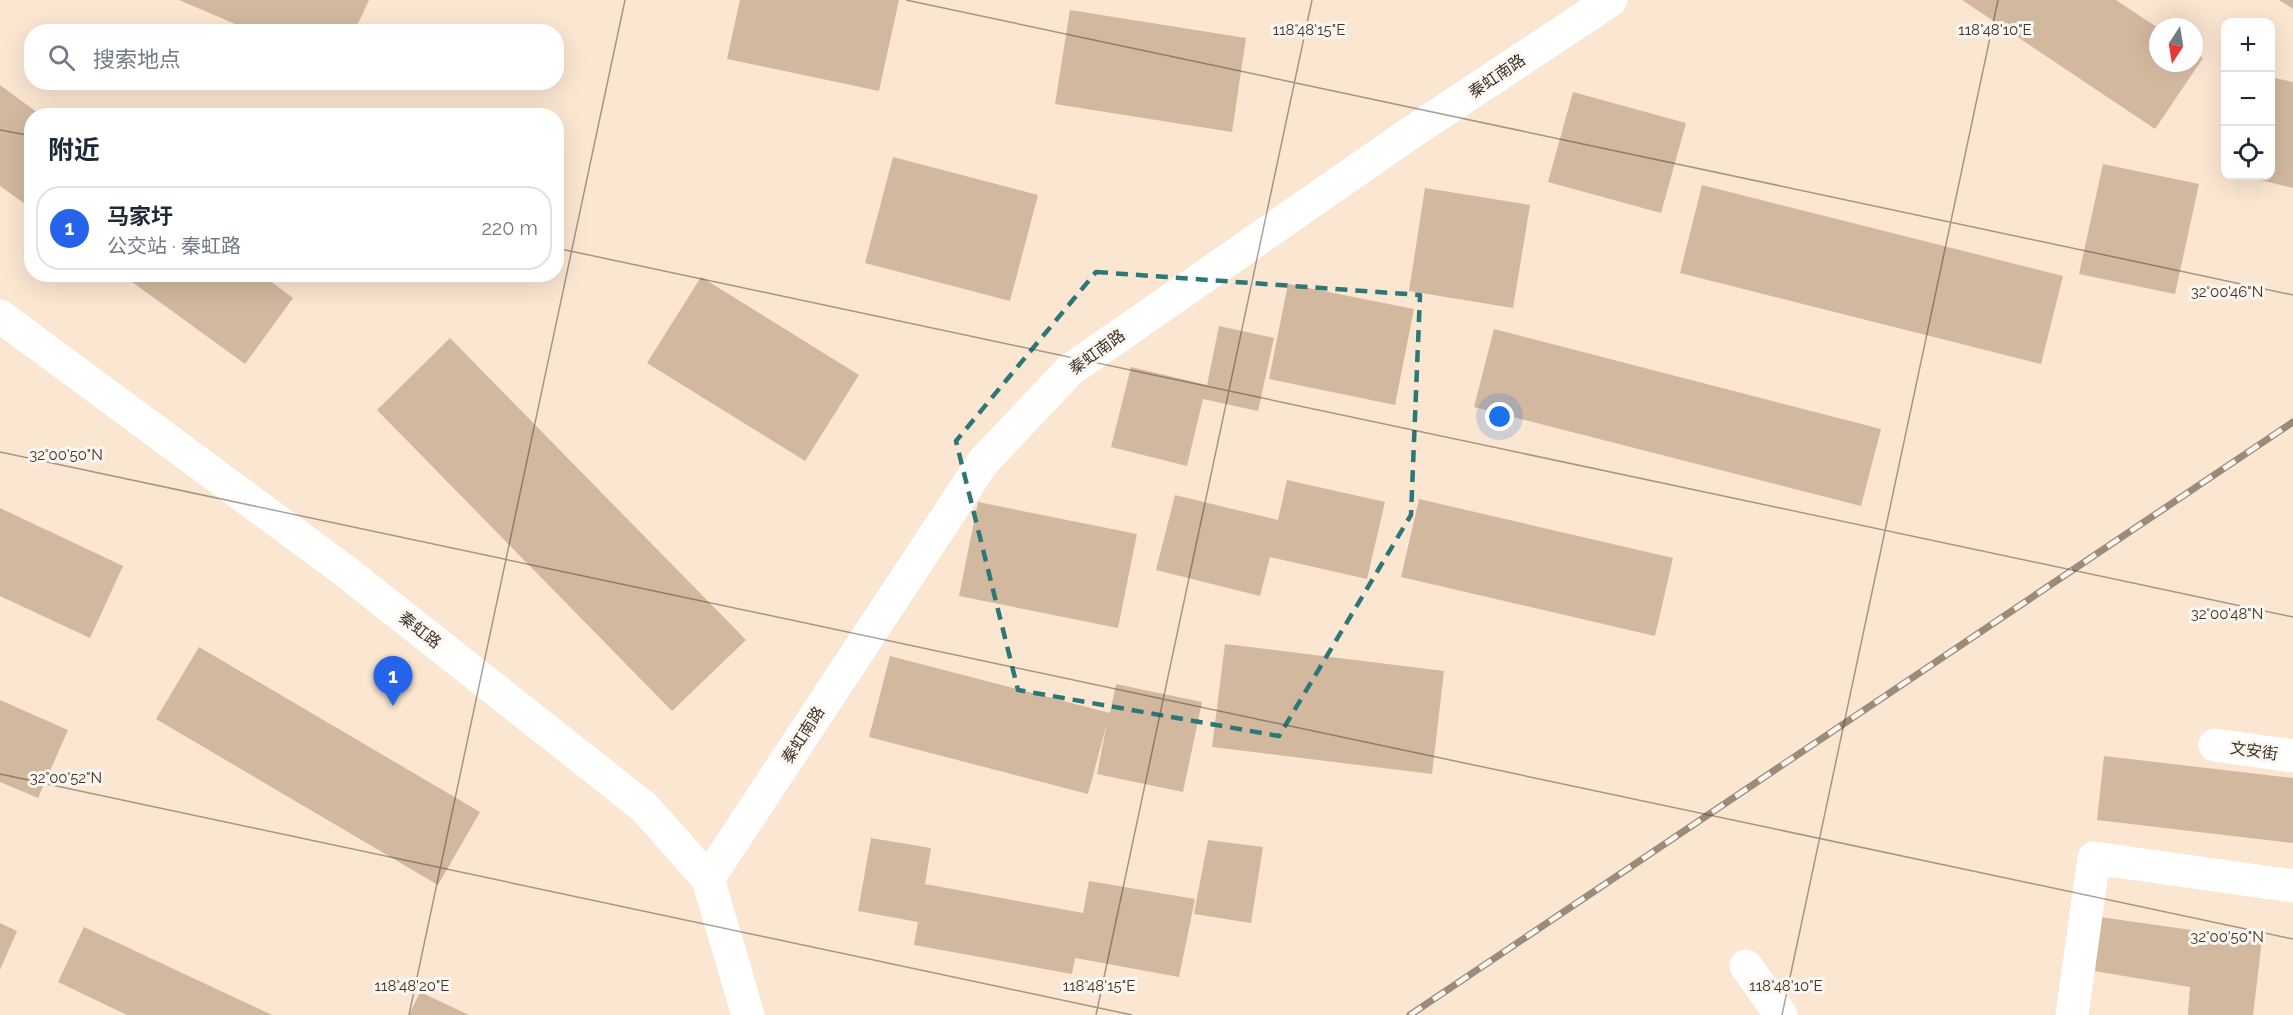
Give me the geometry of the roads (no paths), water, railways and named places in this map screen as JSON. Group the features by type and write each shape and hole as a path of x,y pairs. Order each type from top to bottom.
{"street":[{"name":"秦虹南路","path":"708,879 983,462 1070,370 1409,134 1611,0"},
{"name":"秦虹路","path":"0,316 345,571 644,807 708,879 748,1015"},
{"name":"文安街","path":"2215,745 2293,756"},
{"path":"2072,1015 2094,858 2293,886"},
{"path":"1746,966 1780,1015"}],"railway":[{"path":"1410,1015 2293,422"}],"place":[{"name":"马家圩","path":"393,706"}]}
